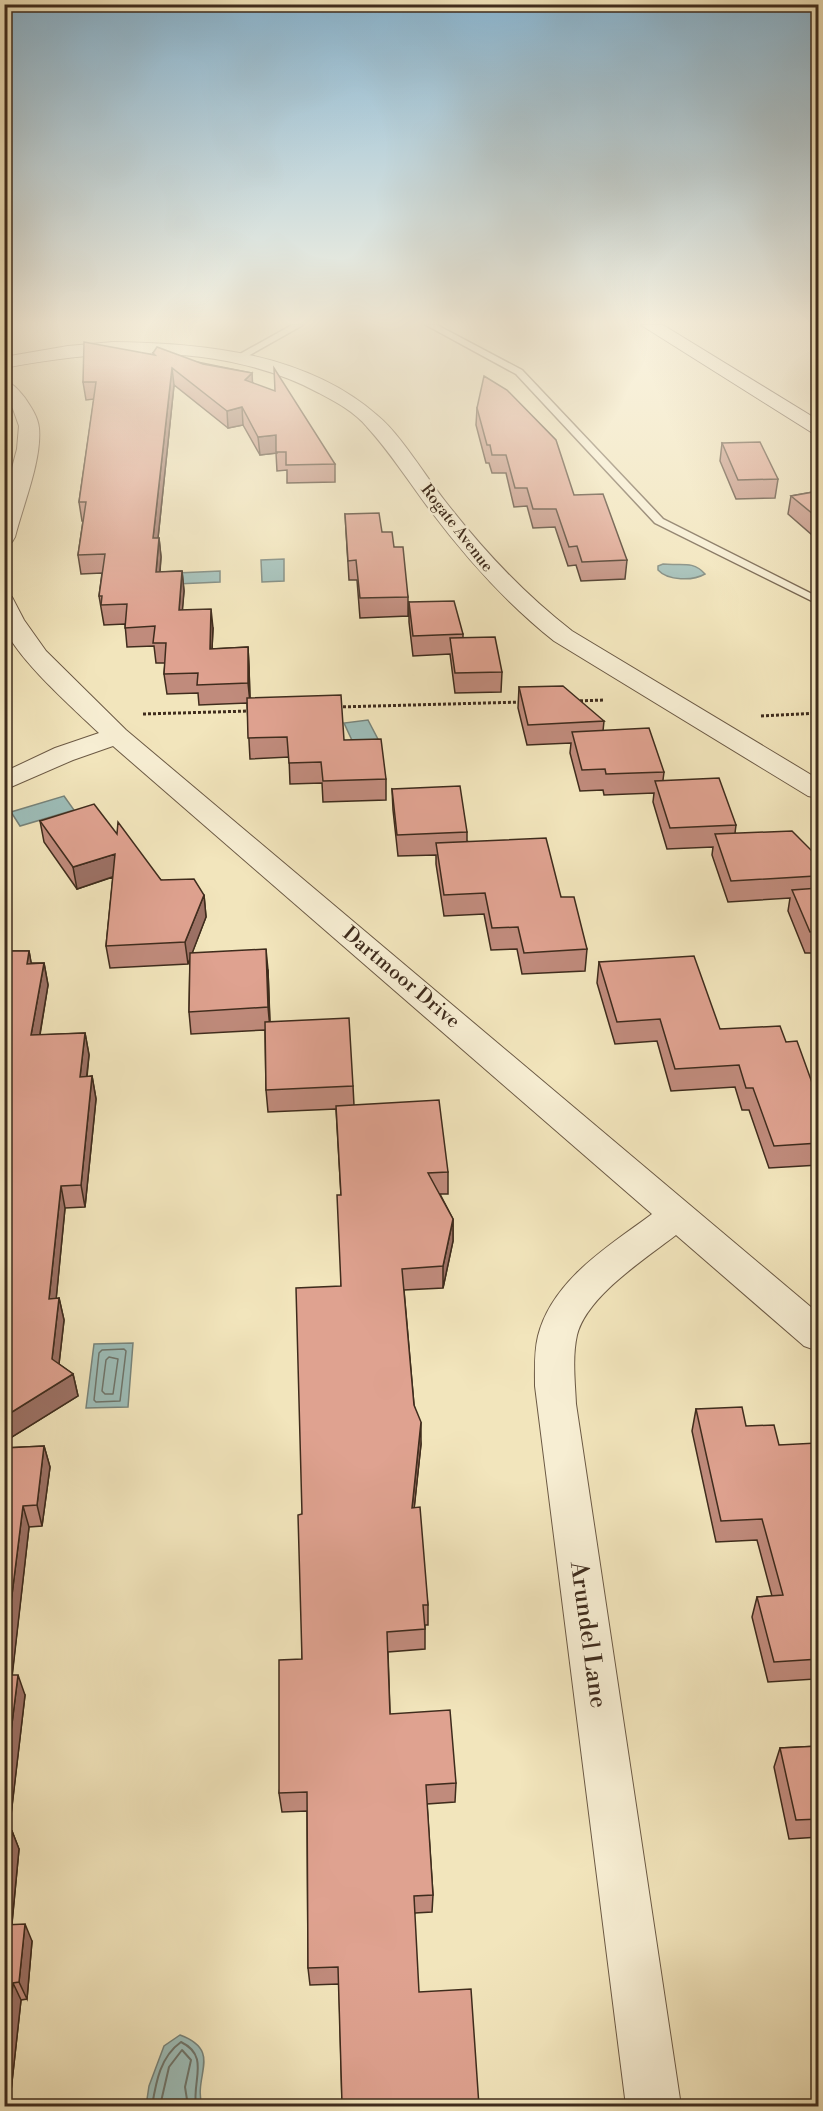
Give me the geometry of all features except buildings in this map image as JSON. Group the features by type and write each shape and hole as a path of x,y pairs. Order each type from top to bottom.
{"street":[{"path":"4,537 28,443 28,424"},
{"name":"Rogate Avenue","path":"375,424 491,573 541,620 562,636 819,790"},
{"name":"Dartmoor Drive","path":"4,602 16,625 58,680 117,736 819,1335"},
{"path":"4,782 64,754 117,736"},
{"name":"Arundel Lane","path":"654,2106 556,1404 555,1366 558,1334 570,1306 587,1287 677,1214"}],"lane":[{"path":"567,424 659,521 819,601"}],"path":[{"path":"566,701 611,700"},
{"path":"332,707 530,702"},
{"path":"142,714 253,710"},
{"path":"755,716 819,713"}],"water":[{"path":"284,559 284,581 262,582 261,560"},
{"path":"663,564 691,565 705,574 687,579 674,578 658,570 658,566"},
{"path":"220,571 220,582 177,584 177,573"},
{"path":"368,720 381,745 356,749 344,723"},
{"path":"64,796 74,810 20,826 11,812"},
{"path":"133,1343 128,1407 86,1408 94,1344"},
{"path":"180,2035 193,2041 200,2048 203,2056 200,2095 202,2106 146,2106 149,2086 164,2046"}]}
